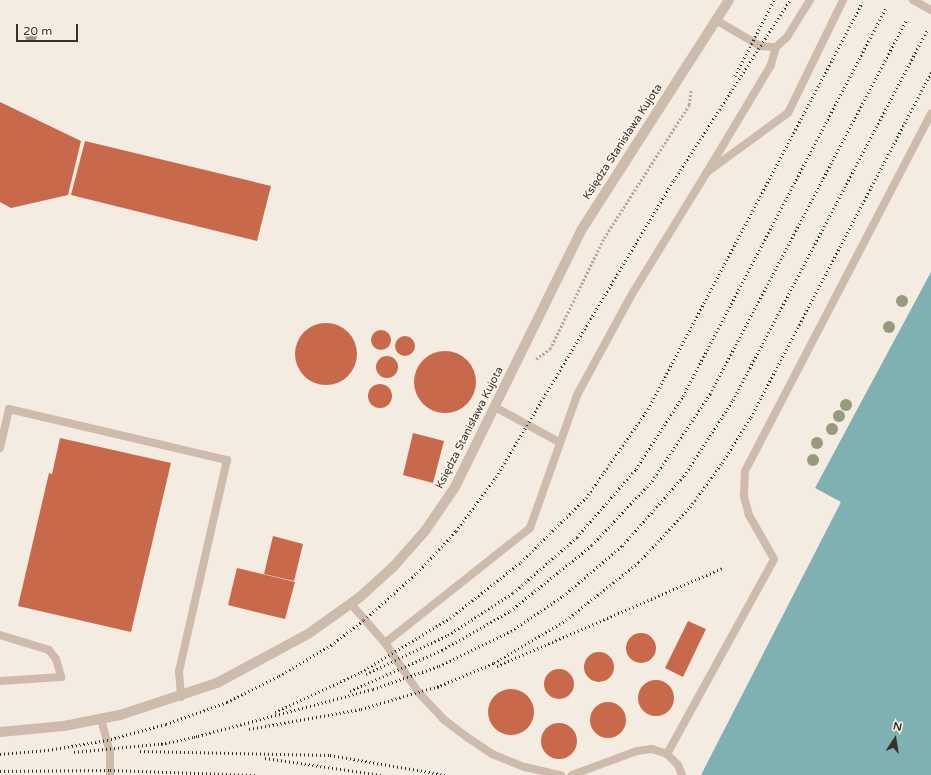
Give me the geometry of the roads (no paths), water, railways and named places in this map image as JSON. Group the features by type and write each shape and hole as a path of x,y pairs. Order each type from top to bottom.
{"street":[{"name":"Księdza Stanisława Kujota","path":"0,732 100,719 181,697 275,654 351,604 394,566 437,515 465,470 582,229 729,0"}],"lane":[{"path":"385,643 530,528 559,442 577,395 632,294 708,172 771,65 776,47 787,36 810,0"},
{"path":"708,172 788,113 843,0"},
{"path":"913,0 931,10"},
{"path":"716,20 760,46 776,47"},
{"path":"666,754 774,559 749,515 744,490 745,471 931,113"},
{"path":"495,408 559,442"},
{"path":"0,448 9,409 227,460 179,672 181,697"},
{"path":"351,604 385,643 419,693 443,719 470,740 492,754 525,767 561,775"},
{"path":"0,636 48,650 56,659 60,677 0,681"},
{"path":"100,719 110,752 110,775"},
{"path":"572,775 636,751 652,749 666,754 678,765 682,775"}],"water":[{"path":"931,272 931,775 701,775 841,502 815,488"}],"railway":[{"path":"735,76 774,0"},
{"path":"0,754 48,750 107,740 166,724 227,702 279,676 331,645 364,620 417,573 456,531 496,477 674,180 790,0"},
{"path":"275,712 361,672 450,618 521,562 586,498 648,409 863,2"},
{"path":"366,674 448,635 513,593 577,537 636,469 683,396 885,9"},
{"path":"350,691 442,650 510,611 592,545 652,481 710,394 906,20"},
{"path":"194,737 373,689 439,666 511,631 563,596 622,546 684,476 733,400 927,30"},
{"path":"437,687 494,663 566,620 639,562 690,507 722,463 751,417 931,72"},
{"path":"497,666 722,568"},
{"path":"249,729 361,709 442,685"},
{"path":"161,744 199,736"},
{"path":"74,752 167,743"},
{"path":"140,751 330,755 446,775"},
{"path":"265,758 381,775"},
{"path":"0,771 110,770 256,775"}]}
